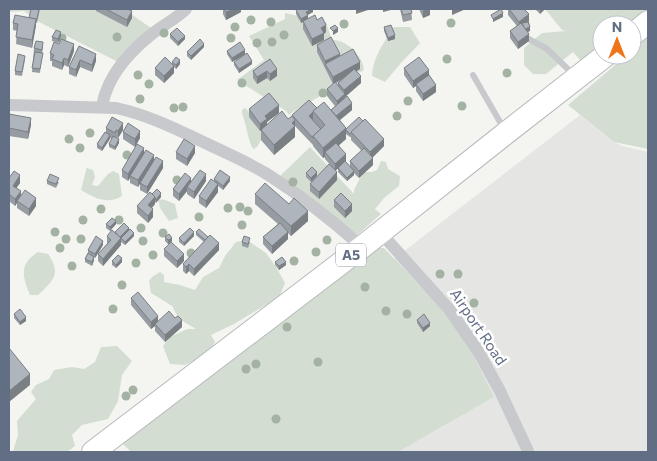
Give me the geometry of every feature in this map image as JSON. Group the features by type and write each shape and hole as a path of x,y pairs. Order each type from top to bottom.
{"highway":[{"name":"A5","path":"93,452 362,246 593,65"}],"street":[{"path":"102,107 105,92 123,62 152,34 186,9"},
{"path":"9,105 102,107 127,111 160,122 237,157 276,180 335,223 362,246"},
{"name":"Airport Road","path":"380,232 449,309 478,351 500,390 528,452"}],"lane":[{"path":"527,38 547,48 577,78"},
{"path":"473,75 506,132"}],"shaded area":[{"path":"9,9 124,9 158,33 126,66 39,22 24,11 9,12"},
{"path":"545,9 648,9 641,15 592,15 592,53 581,61 573,52 546,74 533,74 524,65 524,48 542,33 566,31 562,30"},
{"path":"285,13 326,22 332,40 348,45 360,58 364,70 289,115 286,111 237,80 264,60 249,36 285,19"},
{"path":"394,27 410,27 420,43 385,82 372,76 374,62"},
{"path":"648,37 648,149 614,142 568,105 615,65 642,65 642,42"},
{"path":"245,108 261,123 264,135 257,147 253,149 242,114 242,110"},
{"path":"580,115 614,142 622,146 648,152 648,452 398,452 494,397 394,259"},
{"path":"310,147 354,194 354,190 363,172 377,170 381,161 386,162 388,169 400,176 399,186 384,198 375,209 381,214 356,236 277,179"},
{"path":"87,166 87,168 93,170 95,177 92,185 98,186 113,171 119,174 122,196 117,199 106,200 91,196 81,190"},
{"path":"158,199 175,204 178,218 169,221 160,208"},
{"path":"247,240 266,253 285,283 279,297 234,324 211,335 215,342 207,355 185,365 170,364 163,346 170,337 187,329 196,329 179,319 172,306 151,293 149,281 160,272 164,275 164,282 195,290 203,277 219,268 225,256 236,242"},
{"path":"372,248 384,248 448,315 472,353 494,397 398,452 131,452 120,441"},
{"path":"38,252 48,254 55,272 48,286 38,295 30,295 25,282 24,271 28,261"},
{"path":"117,346 132,361 122,375 118,401 108,419 82,425 72,435 75,446 67,452 9,452 13,451 18,435 17,421 36,399 31,392 36,385 49,379 54,370 72,367 84,369 95,362 101,347"}],"building":[{"path":"31,9 39,9 37,19 29,18"},
{"path":"106,9 127,9 132,11 127,20"},
{"path":"312,9 306,12 308,15 301,19 296,10"},
{"path":"401,9 411,9 412,13 403,15"},
{"path":"501,9 503,13 493,19 491,15"},
{"path":"509,9 524,9 529,14 519,22"},
{"path":"15,15 36,19 32,40 16,37 18,24 13,23"},
{"path":"315,15 317,20 322,17 326,25 321,28 324,33 312,39 303,21"},
{"path":"528,22 530,27 525,29 522,23"},
{"path":"521,23 529,34 518,42 510,31"},
{"path":"335,25 338,28 333,31 330,28"},
{"path":"391,25 395,35 388,38 384,27"},
{"path":"177,28 185,36 178,42 170,34"},
{"path":"56,30 61,32 58,39 52,37"},
{"path":"331,37 340,54 325,61 317,45"},
{"path":"61,39 74,44 68,60 64,58 62,63 52,59 54,55 50,53 54,42 59,44"},
{"path":"200,39 204,44 191,56 187,52"},
{"path":"36,41 43,42 42,50 34,48"},
{"path":"240,42 245,50 232,58 227,51"},
{"path":"79,46 96,54 92,65 80,60 76,70 69,67"},
{"path":"353,49 360,62 333,77 325,64"},
{"path":"35,52 43,53 40,69 32,68"},
{"path":"247,53 252,61 239,69 234,62"},
{"path":"18,54 25,56 22,72 15,71"},
{"path":"165,57 174,66 164,76 155,68"},
{"path":"176,57 180,60 176,65 172,62"},
{"path":"419,57 429,70 413,81 404,68"},
{"path":"270,59 277,69 270,74 267,71 257,77 253,71"},
{"path":"354,69 361,76 344,90 338,83"},
{"path":"429,75 436,85 423,94 416,84"},
{"path":"335,82 345,94 337,101 327,89"},
{"path":"269,93 279,105 265,116 267,119 260,124 249,109"},
{"path":"347,96 352,103 336,116 331,110"},
{"path":"309,100 317,108 309,116 321,129 313,138 292,115"},
{"path":"324,102 346,128 323,148 313,136 325,125 313,111"},
{"path":"282,111 288,119 292,116 295,120 292,123 295,126 274,145 261,130"},
{"path":"9,114 31,118 28,132 9,128"},
{"path":"112,117 123,123 115,133 106,128"},
{"path":"359,117 363,121 350,134 346,129"},
{"path":"365,119 384,139 370,152 351,132"},
{"path":"128,123 140,131 135,139 123,132"},
{"path":"105,132 110,135 102,148 97,144"},
{"path":"113,136 119,139 115,147 109,144"},
{"path":"184,139 195,146 187,159 176,152"},
{"path":"336,143 346,154 335,164 325,152"},
{"path":"137,144 144,148 128,174 122,170"},
{"path":"364,148 373,158 359,171 350,161"},
{"path":"146,150 154,155 138,180 130,176"},
{"path":"156,157 163,161 147,187 140,183"},
{"path":"345,161 354,171 347,178 338,168"},
{"path":"329,164 337,172 319,192 310,184"},
{"path":"312,167 317,172 311,178 306,173"},
{"path":"200,170 206,174 194,192 187,187"},
{"path":"220,170 230,177 223,186 214,179"},
{"path":"14,171 20,175 13,186 21,191 15,199 9,194 9,178"},
{"path":"185,173 191,178 179,194 173,189"},
{"path":"50,174 59,178 56,184 47,181"},
{"path":"211,179 218,184 206,201 199,196"},
{"path":"265,183 289,204 294,198 308,211 291,226 255,194"},
{"path":"157,189 161,193 156,200 152,194"},
{"path":"25,190 36,198 29,209 17,201"},
{"path":"150,192 155,197 148,205 153,209 148,216 137,206"},
{"path":"341,193 352,204 345,211 334,200"},
{"path":"112,218 116,221 110,227 106,224"},
{"path":"124,223 129,228 120,237 115,232"},
{"path":"280,223 288,232 272,246 263,237"},
{"path":"190,228 194,232 184,243 179,238"},
{"path":"130,229 134,233 125,242 121,238"},
{"path":"199,229 208,237 205,240 196,232"},
{"path":"112,230 121,238 103,259 98,254 111,240 107,236"},
{"path":"169,234 172,238 168,240 165,237"},
{"path":"210,235 219,243 194,269 189,264 186,267 183,264"},
{"path":"96,236 103,241 95,254 88,250"},
{"path":"244,236 250,238 248,244 242,242"},
{"path":"171,242 184,254 177,261 164,249"},
{"path":"88,253 94,257 92,262 85,259"},
{"path":"118,255 122,258 116,265 112,261"},
{"path":"282,257 286,262 279,266 275,262"},
{"path":"138,292 158,316 151,322 131,298"},
{"path":"20,309 26,317 20,322 14,314"},
{"path":"169,311 175,318 178,316 182,320 165,335 155,324"},
{"path":"424,314 430,323 423,328 417,320"},
{"path":"9,348 30,374 9,391"}]}
